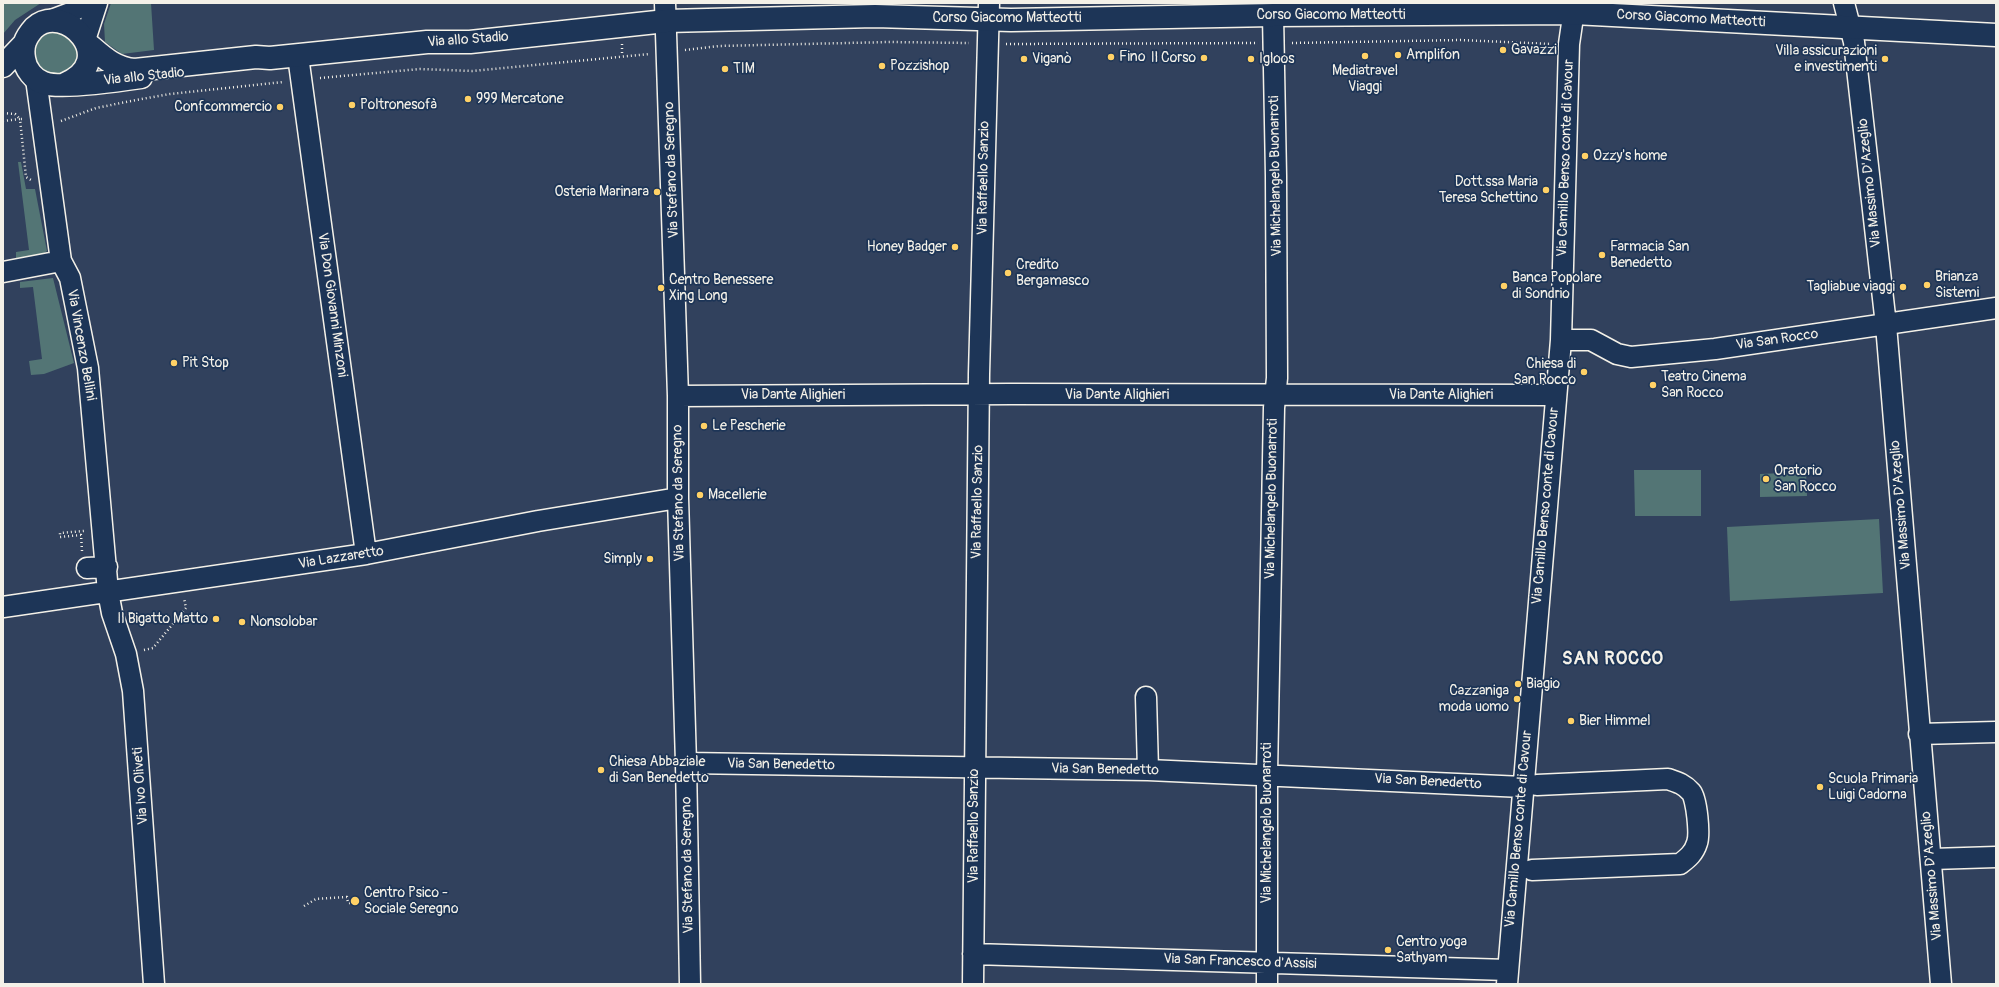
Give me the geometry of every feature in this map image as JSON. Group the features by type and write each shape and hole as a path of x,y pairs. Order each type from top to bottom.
{"main road":[{"name":"Corso Giacomo Matteotti","path":"666,12 875,16 989,11 1273,15 1574,8 1849,28 1996,35"},
{"name":"Via allo Stadio","path":"54,19 72,23 106,59 128,69 172,67 256,57 270,58 298,56 427,42 470,42 666,12"},
{"path":"34,77 24,63 23,45 26,36 35,26 54,19"},
{"name":"Via allo Stadio","path":"62,85 73,81 83,71 88,58 87,40"},
{"path":"3,66 23,45"},
{"name":"Via allo Stadio","path":"3,76 34,77 45,84 62,85 172,74 257,63 270,58"}],"street":[{"path":"54,19 70,13 87,3"},
{"path":"87,40 91,16 98,3"},
{"name":"Via Massimo D'Azeglio","path":"1844,3 1849,28 1854,42 1886,325 1919,734 1932,859 1941,984"},
{"name":"Via Camillo Benso conte di Cavour","path":"1507,977 1530,786 1561,340 1569,44 1574,8"},
{"name":"Via Raffaello Sanzio","path":"973,984 979,394 989,11"},
{"name":"Via Stefano da Seregno","path":"666,12 678,396 678,498 686,763 690,984"},
{"name":"Via Michelangelo Buonarroti","path":"1267,984 1267,774 1274,396 1277,378 1273,15"},
{"name":"Via Don Giovanni Minzoni","path":"298,56 366,554"},
{"name":"Via Vincenzo Bellini","path":"34,77 36,89 50,123"},
{"name":"Via Vincenzo Bellini","path":"62,85 50,100 50,123 61,261 70,278 88,368 91,562 108,592"},
{"path":"3,272 61,261"},
{"name":"Via San Rocco","path":"1561,340 1591,340 1617,354 1631,357 1715,349 1996,308"},
{"name":"Via Dante Alighieri","path":"678,396 979,394 1274,396 1556,395"},
{"name":"Via Lazzaretto","path":"3,607 366,554 538,521 678,498"},
{"name":"Via Ivo Oliveti","path":"108,592 112,613 126,654 133,691 154,984"},
{"path":"1146,697 1148,770"},
{"path":"1919,734 1996,732"},
{"name":"Via San Benedetto","path":"686,763 1148,770 1530,786 1668,779 1681,782 1693,793 1697,805 1698,842 1691,856 1680,864 1532,870"},
{"path":"1932,859 1996,857"},
{"name":"Via San Francesco d'Assisi","path":"973,954 1267,963 1507,977"}],"path":[{"path":"50,123 96,108 170,94 302,88 420,69 472,71 719,46 890,42 988,45 1087,43 1274,44 1460,40 1569,44"},
{"path":"3,113 15,114 20,119"},
{"path":"84,530 91,562 82,552 81,535 60,537 60,532 84,530"},
{"path":"126,654 153,648 186,608 181,582"},
{"path":"304,906 316,899 347,897 348,903 353,903"}],"green space":[{"path":"3,3 41,3 15,20 3,34"},
{"path":"111,3 151,3 154,50 122,54 105,42 104,24"},
{"path":"51,27 76,37 78,65 60,78 38,71 31,46"},
{"path":"18,162 21,162 26,189 35,189 47,251 41,255 16,258 16,252 29,250"},
{"path":"53,278 74,363 44,374 31,375 29,361 42,359 33,287 20,288 20,282"},
{"path":"1634,470 1701,470 1701,516 1635,516"},
{"path":"1806,472 1807,496 1760,497 1760,474"},
{"path":"1879,519 1883,593 1730,601 1727,527"}],"place":[{"name":"Gavazzi","path":"1503,50"},
{"name":"Amplifon","path":"1398,55"},
{"name":"Mediatravel Viaggi","path":"1365,56"},
{"name":"Fino","path":"1111,57"},
{"name":"Il Corso","path":"1204,58"},
{"name":"Viganò","path":"1024,59"},
{"name":"Igloos","path":"1251,59"},
{"name":"Villa assicurazioni e investimenti","path":"1885,59"},
{"name":"Pozzishop","path":"882,66"},
{"name":"TIM","path":"725,69"},
{"name":"999 Mercatone","path":"468,99"},
{"name":"Poltronesofà","path":"352,105"},
{"name":"Confcommercio","path":"280,107"},
{"name":"Ozzy's home","path":"1585,156"},
{"name":"Dott.ssa Maria Teresa Schettino","path":"1546,190"},
{"name":"Osteria Marinara","path":"657,192"},
{"name":"Honey Badger","path":"955,247"},
{"name":"Farmacia San Benedetto","path":"1602,255"},
{"name":"Credito Bergamasco","path":"1008,273"},
{"name":"Brianza Sistemi","path":"1927,285"},
{"name":"Banca Popolare di Sondrio","path":"1504,286"},
{"name":"Tagliabue viaggi","path":"1903,287"},
{"name":"Centro Benessere Xing Long","path":"661,288"},
{"name":"Pit Stop","path":"174,363"},
{"name":"Chiesa di San Rocco","path":"1584,372"},
{"name":"Teatro Cinema San Rocco","path":"1653,385"},
{"name":"Le Pescherie","path":"704,426"},
{"name":"Oratorio San Rocco","path":"1766,479"},
{"name":"Macellerie","path":"700,495"},
{"name":"Simply","path":"650,559"},
{"name":"Il Bigatto Matto","path":"216,619"},
{"name":"Nonsolobar","path":"242,622"},
{"name":"Biagio","path":"1518,684"},
{"name":"Cazzaniga moda uomo","path":"1517,699"},
{"name":"Bier Himmel","path":"1571,721"},
{"name":"Chiesa Abbaziale di San Benedetto","path":"601,770"},
{"name":"Scuola Primaria Luigi Cadorna","path":"1820,787"},
{"name":"Centro Psico - Sociale Seregno","path":"355,901"},
{"name":"Centro yoga Sathyam","path":"1388,950"}],"district":[{"name":"SAN ROCCO","path":"1613,659"}]}
